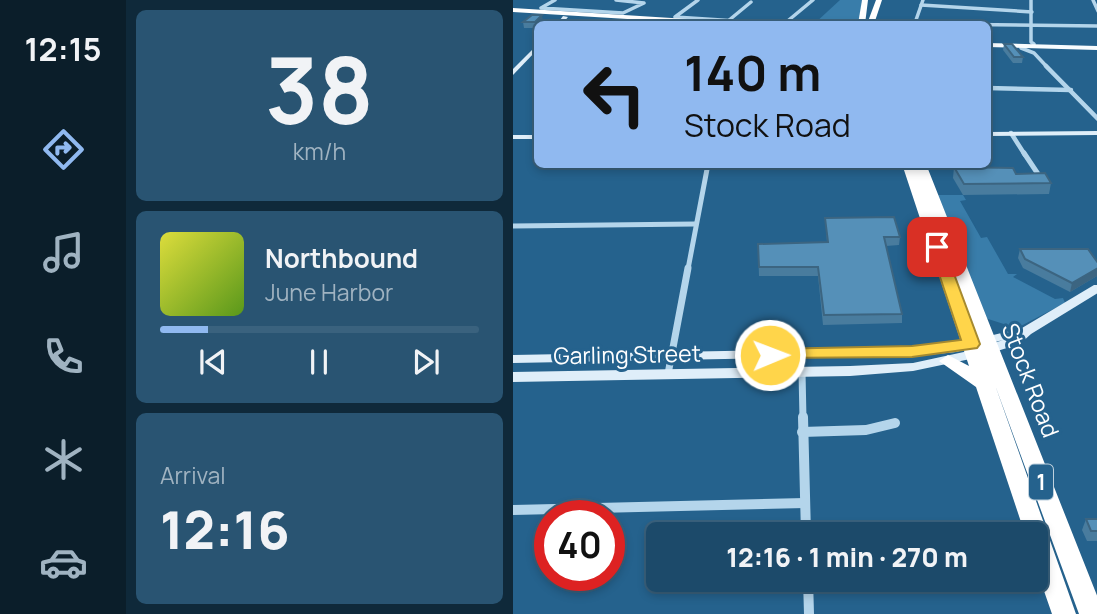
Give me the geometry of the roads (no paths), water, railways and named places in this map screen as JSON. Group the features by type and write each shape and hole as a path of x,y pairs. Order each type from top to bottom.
{"highway":[{"path":"862,21 865,0"},
{"path":"871,21 879,0"},
{"path":"513,11 640,21"},
{"path":"562,15 698,21"},
{"name":"Stock Road","path":"910,168 1091,614"},
{"name":"Stock Road","path":"921,168 981,347 986,385 1064,614"},
{"path":"948,361 986,385"}],"main road":[{"path":"991,43 1097,46"},
{"path":"991,44 1064,49 1097,46"}],"street":[{"path":"555,0 541,8 623,13 644,3 616,0"},
{"path":"698,0 675,17 712,21"},
{"path":"789,21 813,0"},
{"path":"919,21 916,19 923,0"},
{"path":"975,8 977,0"},
{"path":"1031,0 1035,45 1097,119"},
{"path":"1093,0 1097,9"},
{"path":"732,21 751,2"},
{"path":"921,5 1032,12"},
{"path":"560,21 562,15"},
{"path":"991,25 1097,26"},
{"path":"514,70 534,55"},
{"path":"991,88 1072,90"},
{"path":"991,134 1097,133"},
{"path":"1011,134 1040,177"},
{"path":"513,137 534,137"},
{"path":"668,374 707,168"},
{"path":"513,226 695,224"},
{"path":"981,347 1015,341 1026,331 1097,288"},
{"name":"Garling Street","path":"513,359 912,352 981,347"},
{"name":"Garling Street","path":"513,377 893,369 948,361 981,347"},
{"path":"802,372 806,522"},
{"path":"802,432 866,430 895,423"},
{"path":"513,510 805,503"},
{"path":"808,592 809,614"}]}
